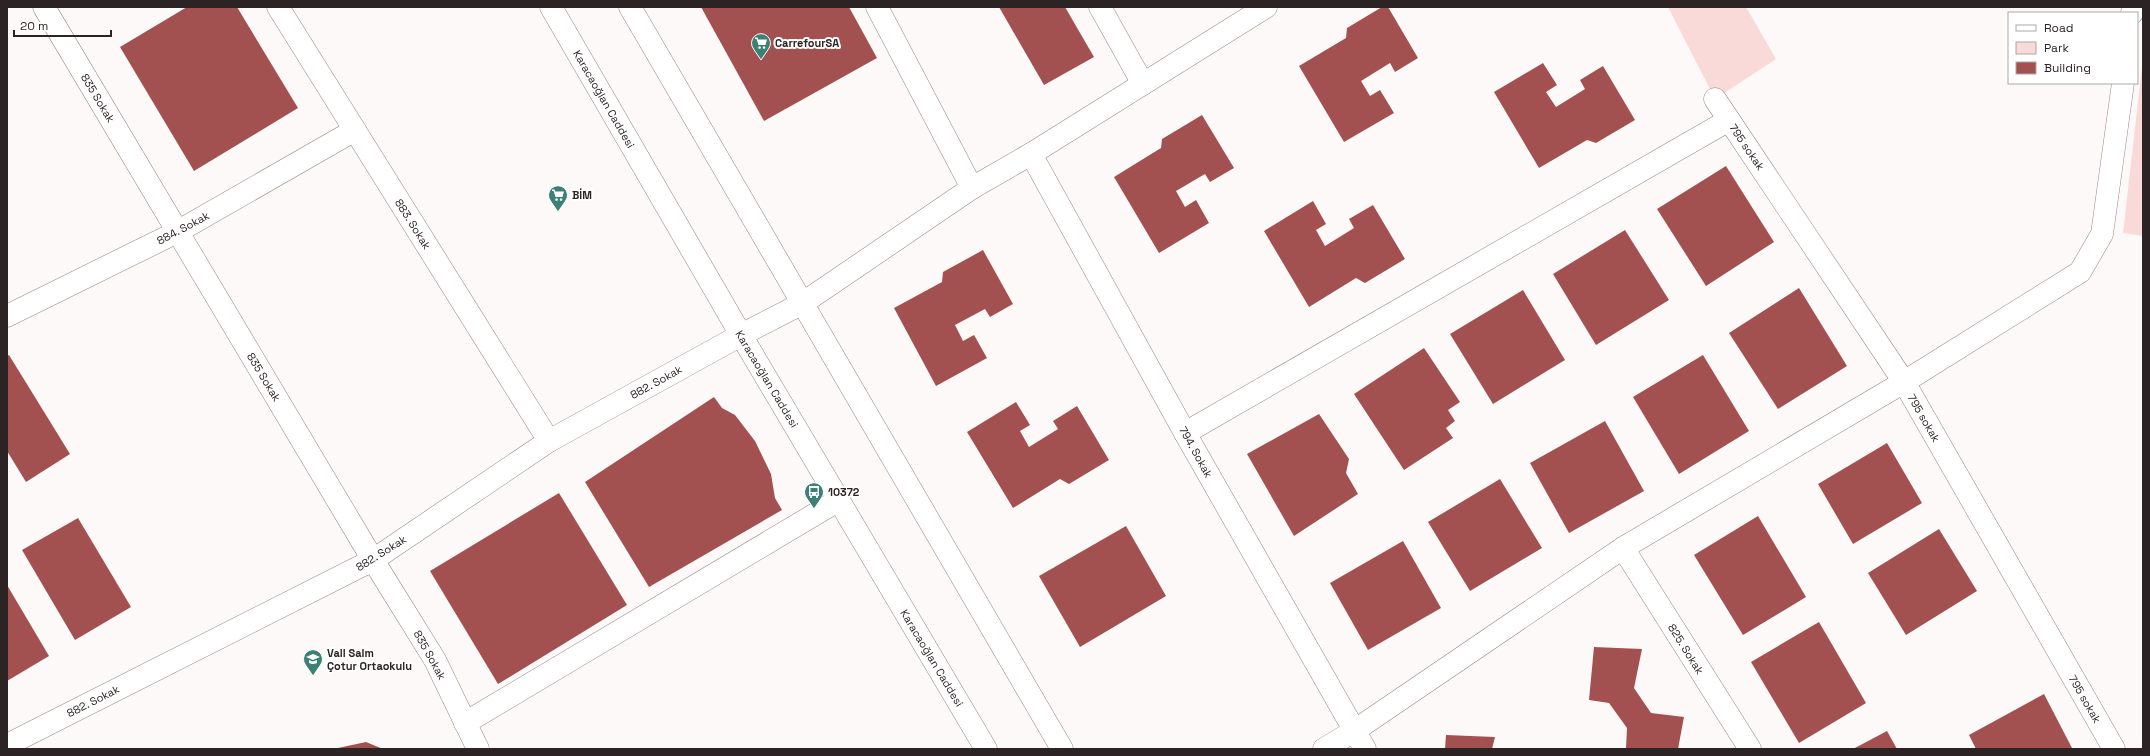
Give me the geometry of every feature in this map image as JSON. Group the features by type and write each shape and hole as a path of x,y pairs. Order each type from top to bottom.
{"street":[{"name":"835 Sokak","path":"44,7 373,560 435,660 478,749"},
{"name":"883. Sokak","path":"278,7 549,441"},
{"name":"Karacaoğlan Caddesi","path":"551,7 740,335 986,749"},
{"path":"630,7 1062,749"},
{"path":"877,7 972,188"},
{"path":"1100,7 1143,84"},
{"name":"882. Sokak","path":"7,745 373,560 549,441 740,335 803,303 972,188 1031,154 1266,7"},
{"path":"1324,749 1359,740 1623,548 1904,382 2080,272 2102,234 2123,84"},
{"name":"795 sokak","path":"1715,99 1904,382 2114,749"},
{"path":"1185,433 1729,120"},
{"name":"884. Sokak","path":"7,316 177,232 355,130"},
{"name":"794. Sokak","path":"1031,154 1185,433 1359,740"},
{"path":"465,723 839,500"},
{"name":"825. Sokak","path":"1623,548 1750,749"}],"green space":[{"path":"1668,7 1746,7 1776,59 1715,99"},
{"path":"2143,58 2143,236 2123,233"}],"building":[{"path":"187,7 237,7 298,108 194,171 120,47"},
{"path":"701,7 849,7 877,58 764,121"},
{"path":"999,7 1065,7 1094,57 1044,85"},
{"path":"1382,7 1388,7 1418,58 1395,72 1390,63 1361,81 1370,96 1380,90 1394,113 1344,142 1299,66 1346,38 1347,28"},
{"path":"1543,63 1557,85 1546,92 1556,107 1585,89 1580,80 1603,66 1635,120 1596,143 1587,140 1539,168 1494,92"},
{"path":"1202,115 1234,168 1210,182 1205,174 1176,191 1185,207 1196,200 1209,223 1159,253 1114,177 1161,148 1162,139"},
{"path":"1726,166 1774,242 1706,286 1657,209"},
{"path":"1313,201 1326,224 1316,230 1325,246 1354,228 1349,219 1373,205 1405,259 1365,283 1356,278 1309,307 1264,231"},
{"path":"1625,230 1669,300 1596,345 1553,274"},
{"path":"983,250 1013,304 990,317 985,309 955,325 963,341 974,335 987,358 936,386 894,308 942,282 943,272"},
{"path":"1799,288 1847,366 1778,409 1729,333"},
{"path":"1523,290 1565,360 1493,404 1450,334"},
{"path":"1424,348 1460,402 1448,410 1455,421 1446,428 1453,438 1404,470 1354,394"},
{"path":"9,355 70,454 26,482 7,451 7,356"},
{"path":"1703,355 1749,431 1679,474 1633,397"},
{"path":"714,397 722,408 735,415 755,441 771,474 775,498 782,510 649,587 585,482"},
{"path":"1016,402 1030,425 1020,431 1029,447 1058,429 1053,421 1077,406 1109,460 1069,484 1060,479 1013,508 967,432"},
{"path":"1319,414 1349,459 1346,473 1358,494 1294,536 1247,454"},
{"path":"1605,421 1644,491 1569,533 1530,463"},
{"path":"1887,443 1922,503 1853,544 1818,484"},
{"path":"1500,479 1542,548 1470,591 1428,522"},
{"path":"559,493 627,605 498,684 430,571"},
{"path":"1758,516 1806,597 1743,635 1694,555"},
{"path":"78,518 131,607 75,640 22,550"},
{"path":"1126,526 1166,596 1080,647 1039,576"},
{"path":"1939,529 1977,591 1906,635 1868,573"},
{"path":"1403,541 1441,608 1368,650 1330,583"},
{"path":"7,585 49,656 7,681"},
{"path":"1819,622 1866,703 1799,743 1751,662"},
{"path":"1594,647 1642,649 1634,688 1651,713 1684,717 1678,749 1626,748 1627,728 1609,703 1589,700"},
{"path":"2044,694 2072,748 1976,749 1969,735"},
{"path":"1887,731 1897,749 1853,749"},
{"path":"1446,735 1495,737 1492,749 1445,749"},
{"path":"366,742 383,749 338,749 338,748"}],"place":[{"name":"CarrefourSA","path":"761,60"},
{"name":"BİM","path":"558,212"},
{"name":"10372","path":"814,509"},
{"name":"Vali Saim Çotur Ortaokulu","path":"313,676"}]}
